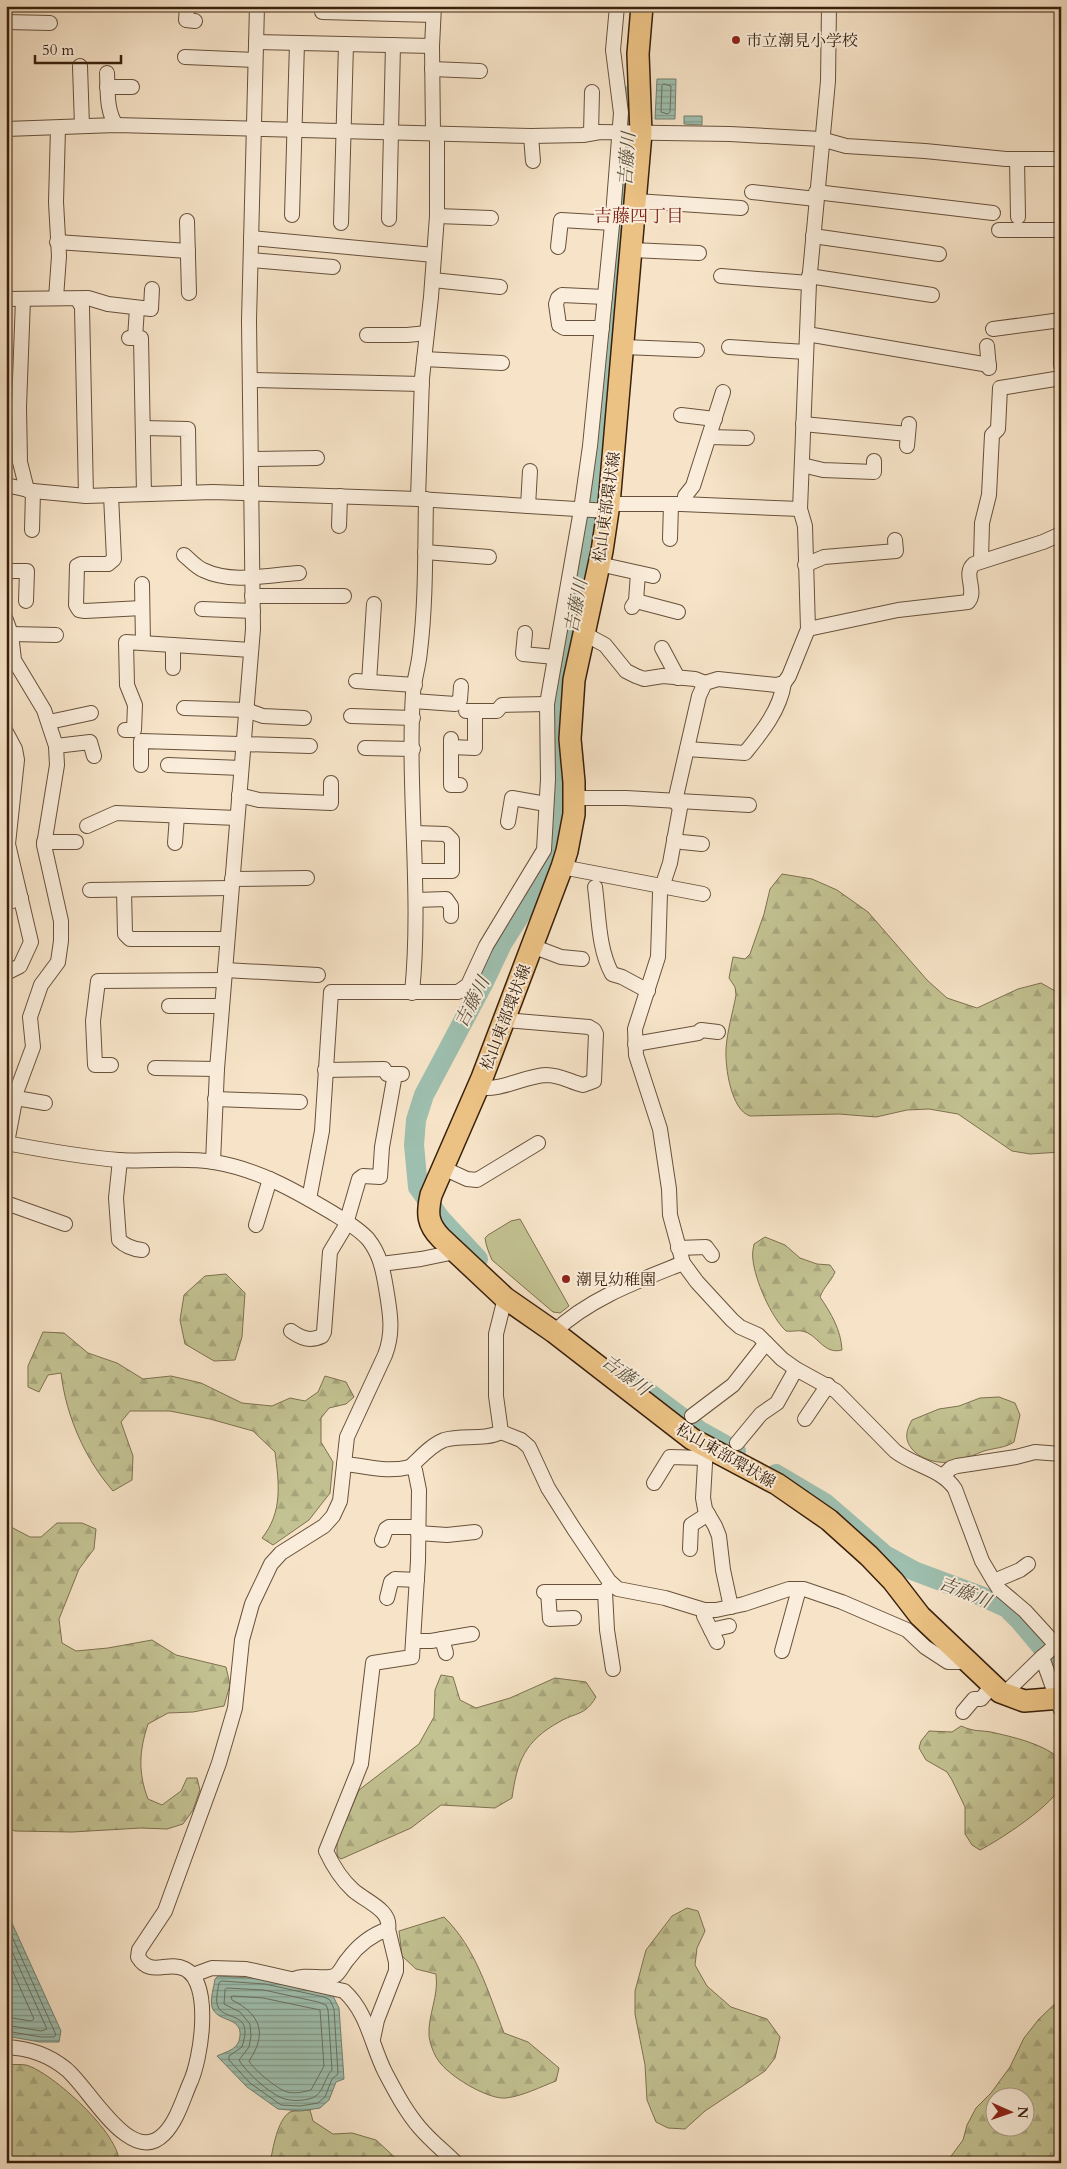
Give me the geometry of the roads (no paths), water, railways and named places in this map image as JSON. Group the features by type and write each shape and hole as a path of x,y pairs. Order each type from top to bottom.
{"main road":[{"name":"松山東部環状線","path":"642,6 630,133 636,201 632,250 611,324 624,347 607,509 599,564 574,680 570,717 574,798 571,834 562,868 504,1020 429,1203 433,1230 505,1298 559,1328 706,1452 777,1484 829,1520 869,1556 893,1581 920,1616 998,1690 1024,1701 1059,1702"}],"street":[{"path":"186,6 186,20 195,20"},
{"path":"213,1162 217,1069 251,650 251,238 257,6"},
{"path":"309,1199 322,1130 331,992 458,992 468,985 486,946 544,850 547,704 584,510 611,324 605,297 612,223 630,133 621,113 613,50 617,6"},
{"path":"687,749 745,752 776,709 784,683 789,676 808,629 805,526 800,509 809,280 828,81 829,6"},
{"path":"322,12 434,11 432,69 437,216 422,384 422,499 425,552 420,650 413,718 416,955 412,993"},
{"path":"6,22 50,23"},
{"path":"256,42 432,46"},
{"path":"292,215 297,43"},
{"path":"341,223 346,44"},
{"path":"389,219 393,45"},
{"path":"185,57 255,60"},
{"path":"80,66 82,126"},
{"path":"432,69 480,71"},
{"path":"116,125 110,116 107,80 132,87"},
{"path":"591,133 592,92"},
{"path":"6,129 116,125 531,136 630,133 821,139 846,146 1017,159 1061,159"},
{"path":"56,298 58,128"},
{"path":"531,136 533,161"},
{"path":"1017,159 1018,217"},
{"path":"752,192 816,195 993,213"},
{"path":"636,201 741,208"},
{"path":"437,216 492,218"},
{"path":"558,247 560,220 612,223"},
{"path":"187,221 189,293"},
{"path":"998,230 1061,230"},
{"path":"813,236 939,254"},
{"path":"251,238 434,255"},
{"path":"58,242 188,251"},
{"path":"632,250 699,253"},
{"path":"251,260 332,266"},
{"path":"433,276 498,283"},
{"path":"721,276 809,280 932,295"},
{"path":"6,299 56,298 78,300 88,298 108,304 151,310 152,289"},
{"path":"605,297 562,295 558,298 556,304 559,325 564,328 611,324"},
{"path":"23,299 19,407 20,462 30,491 32,530"},
{"path":"78,300 82,307 86,496"},
{"path":"137,308 132,338 141,338 144,494"},
{"path":"993,329 1061,321 1061,365"},
{"path":"367,335 428,333"},
{"path":"807,334 989,366 987,346"},
{"path":"624,347 697,350"},
{"path":"729,348 806,352"},
{"path":"424,359 502,364"},
{"path":"981,560 982,523 989,495 992,435 998,429 1000,388 1061,378"},
{"path":"250,380 422,384"},
{"path":"670,539 678,504 693,486 723,392"},
{"path":"680,415 715,419"},
{"path":"803,424 908,435"},
{"path":"143,428 188,429 189,492"},
{"path":"709,437 747,438"},
{"path":"252,459 317,458"},
{"path":"802,465 823,470 874,472 874,461"},
{"path":"528,506 530,471"},
{"path":"6,485 30,491 86,496 189,492 252,493 422,499 584,510 678,504 800,509"},
{"path":"111,495 114,559 108,564 81,564 77,566 76,605 78,610 85,612 142,608"},
{"path":"339,526 340,496"},
{"path":"808,629 898,610 968,602 972,593 969,574 970,567 981,560 1043,542 1061,534"},
{"path":"805,566 824,557 896,551 895,540"},
{"path":"425,552 489,557"},
{"path":"184,555 201,570 238,578 299,573"},
{"path":"599,564 653,576"},
{"path":"6,571 28,571 26,601"},
{"path":"638,573 634,605 678,612"},
{"path":"142,584 143,643"},
{"path":"252,596 344,596"},
{"path":"374,604 362,682 415,685"},
{"path":"202,609 252,611"},
{"path":"6,2047 44,2056 65,2068 78,2080 128,2138 148,2142 158,2139 171,2125 194,2074 198,2060 202,2024 199,1994 193,1975 186,1969 176,1966 149,1968 142,1964 138,1958 139,1950 165,1911 219,1762 235,1708 242,1640 255,1596 271,1564 282,1553 324,1526 333,1516 340,1501 347,1437 390,1343 391,1316 382,1264 367,1238 346,1221 270,1179 256,1173 213,1162 120,1160 7,1145 16,1098 33,1047 30,1017 41,985 58,962 61,942 61,921 44,842 57,765 56,746 49,722 38,698 14,660 9,627 56,635"},
{"path":"525,633 523,654 555,657"},
{"path":"583,634 605,645 626,671 636,676 644,679 663,676 694,679 705,684"},
{"path":"125,730 134,730 135,714 135,705 127,685 126,642 251,650"},
{"path":"173,645 173,668"},
{"path":"662,648 678,678"},
{"path":"784,683 776,685 718,679 705,684 699,696 675,801 680,808 670,863 660,893 658,957 634,1030 643,1080 652,1100 660,1129 669,1189 670,1215 678,1248 683,1263 696,1282 740,1327 758,1335 782,1359 796,1369 828,1384 905,1459 950,1481 956,1489 982,1561 999,1589 1031,1617 1051,1650 1059,1702"},
{"path":"414,701 455,704 460,700 461,686"},
{"path":"460,785 451,785 451,743 475,748 471,711 497,711 502,705 547,704"},
{"path":"184,709 246,710 263,716 304,718"},
{"path":"49,722 90,713"},
{"path":"351,716 413,718"},
{"path":"6,732 15,749 12,761 7,828 9,863 21,898 31,942 20,966 6,973"},
{"path":"137,757 141,741 310,746"},
{"path":"56,746 90,742 94,756"},
{"path":"365,748 413,749"},
{"path":"168,765 241,768"},
{"path":"239,795 259,800 330,803 331,782"},
{"path":"508,822 512,798 546,804"},
{"path":"574,798 626,798 749,805"},
{"path":"86,826 116,814 237,818"},
{"path":"175,843 177,816"},
{"path":"414,833 446,834 452,840 452,871 416,871"},
{"path":"674,839 682,842 702,844"},
{"path":"44,842 76,842"},
{"path":"562,868 703,894"},
{"path":"90,890 286,883 307,878"},
{"path":"596,887 601,941 607,964 612,974 622,977 648,991"},
{"path":"124,890 125,934 130,939 227,939"},
{"path":"6,903 21,898"},
{"path":"416,900 446,899 451,906 451,916"},
{"path":"532,946 561,958 582,959"},
{"path":"111,1065 95,1065 93,1052 94,1021 98,981 117,976 318,975"},
{"path":"169,1006 222,1006"},
{"path":"478,1087 488,1089 536,1076 548,1075 564,1077 583,1086 594,1081 596,1034 594,1030 589,1027 504,1020"},
{"path":"635,1044 698,1034 701,1030 718,1032"},
{"path":"161,1071 217,1069"},
{"path":"291,1331 300,1337 310,1340 322,1336 324,1332 330,1252 345,1227 359,1178 363,1176 380,1178 382,1147 399,1074 387,1074 384,1070 325,1070"},
{"path":"16,1098 45,1103"},
{"path":"216,1100 300,1101"},
{"path":"443,1168 467,1179 477,1180 533,1142"},
{"path":"120,1160 116,1198 119,1240 123,1245 132,1249 142,1250"},
{"path":"256,1225 270,1179"},
{"path":"6,1202 65,1224"},
{"path":"678,1248 706,1246 712,1255"},
{"path":"382,1264 421,1260 455,1252"},
{"path":"559,1328 590,1305 640,1280 683,1263"},
{"path":"502,1432 496,1396 496,1334 505,1298"},
{"path":"692,1416 733,1385 766,1342"},
{"path":"737,1443 761,1414 777,1403 796,1369"},
{"path":"805,1419 828,1384"},
{"path":"344,1464 361,1465 384,1471 410,1467 433,1447 445,1440 476,1438 496,1435 502,1432 521,1440 528,1448 548,1488 608,1587 607,1630 613,1669"},
{"path":"654,1483 670,1458 706,1452 703,1498 708,1514 716,1526 719,1536 723,1570 731,1607"},
{"path":"943,1476 947,1471 958,1466 1016,1457 1035,1452 1061,1454"},
{"path":"373,2039 377,2020 396,1971 387,1917 352,1889 331,1862 326,1851 361,1764 373,1663 412,1657 417,1580 418,1480 415,1470 410,1467"},
{"path":"690,1549 691,1525 708,1514"},
{"path":"382,1540 386,1529 389,1527 447,1535 475,1532"},
{"path":"994,1581 1020,1570 1028,1564"},
{"path":"388,1598 391,1582 395,1579 417,1580"},
{"path":"574,1618 550,1619 546,1592 608,1587 664,1598 704,1610 716,1610 789,1589 804,1589 842,1602 907,1630 925,1647 948,1662 967,1662"},
{"path":"782,1652 799,1589"},
{"path":"704,1610 704,1616 714,1636 729,1626"},
{"path":"413,1641 472,1634"},
{"path":"442,1639 446,1653"},
{"path":"963,1712 974,1699 980,1699 998,1690 1051,1650"},
{"path":"294,1979 300,1976 330,1976 337,1974 360,1944 374,1934 388,1929"},
{"path":"193,1975 212,1968 246,1970 344,1991 353,1999 362,2013 384,2070 401,2099 420,2128 456,2163"}],"water":[{"path":"657,79 676,79 675,119 655,119"},
{"path":"684,116 702,116 702,125 684,124"},
{"path":"6,1910 61,2031 59,2042 40,2042 6,2036"},
{"path":"218,1976 265,1979 327,1992 333,1996 339,2008 344,2079 336,2082 329,2100 320,2108 301,2111 278,2109 247,2087 217,2056 235,2047 240,2036 240,2030 237,2025 219,2015 212,2007 215,1979"}],"waterway":[{"name":"吉藤川","path":"478,1259 440,1218 418,1187 414,1145 416,1120 424,1095 502,944 546,874 554,856 557,799 556,711 589,539 606,401 626,183 631,95"},
{"name":"吉藤川","path":"640,1386 700,1431 736,1451"},
{"name":"吉藤川","path":"776,1474 825,1503 885,1555 914,1571 981,1596 1007,1608 1051,1658 1061,1683"}],"place":[{"name":"市立潮見小学校","path":"736,40"},
{"name":"潮見幼稚園","path":"566,1279"}],"district":[{"name":"吉藤四丁目","path":"639,216"}]}
